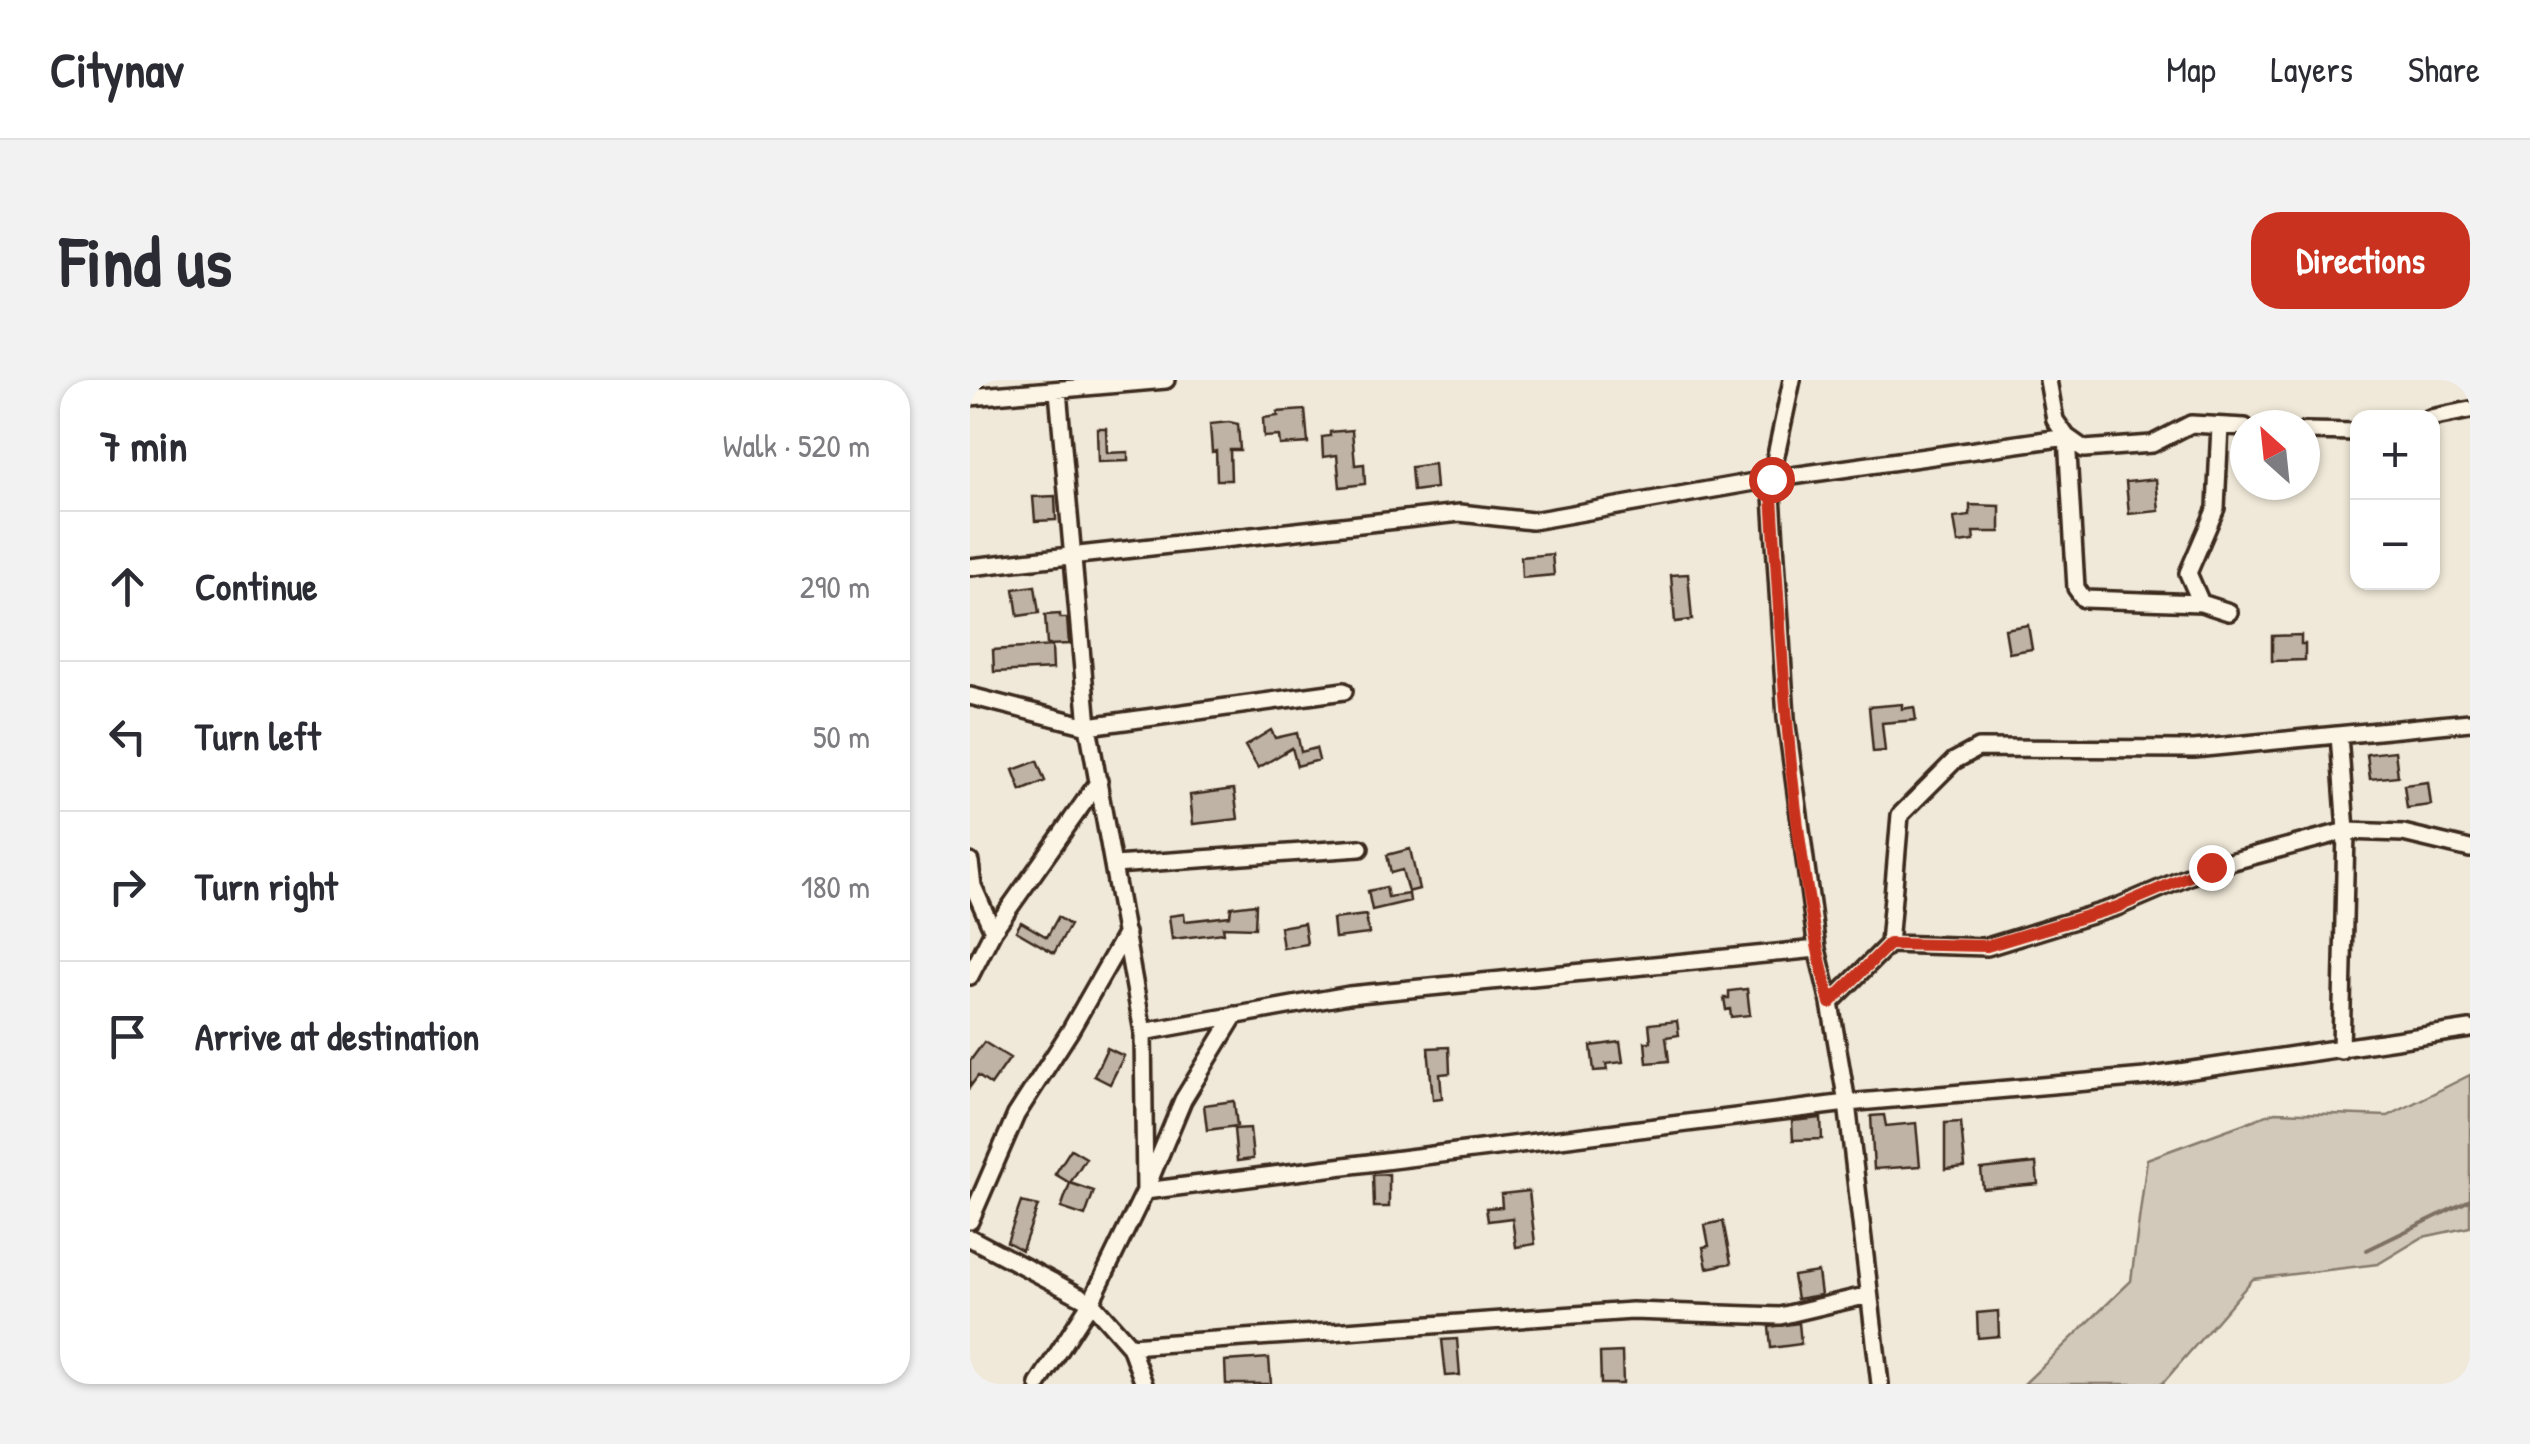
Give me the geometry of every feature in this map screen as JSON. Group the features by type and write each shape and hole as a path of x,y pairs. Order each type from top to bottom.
{"street":[{"path":"970,397 1166,380"},
{"path":"1792,380 1771,479 1786,718 1817,949 1846,1103 1880,1384"},
{"path":"2048,380 2055,420 2067,437 2084,448 2152,444 2191,424 2230,426"},
{"path":"1066,387 1073,556 1088,726 1143,1032 1145,1192"},
{"path":"2440,416 2470,410"},
{"path":"2200,603 2188,573 2216,508 2220,426"},
{"path":"2320,431 2350,432"},
{"path":"970,567 1460,513 1532,521 1771,479 2067,437"},
{"path":"2067,437 2076,588 2084,599 2200,603 2230,612"},
{"path":"970,696 1088,726 1344,691"},
{"path":"1830,1003 1889,944 1900,816 1954,762 1978,748 2194,749 2470,722"},
{"path":"2339,734 2346,831 2342,1050"},
{"path":"970,976 993,931 1099,781"},
{"path":"1889,944 1987,946 2117,907 2228,862 2346,831 2403,833 2470,849"},
{"path":"1114,865 1360,848"},
{"path":"970,862 973,886 993,931"},
{"path":"970,1222 1016,1115 1126,933"},
{"path":"1143,1032 1350,995 1817,949"},
{"path":"1038,1384 1091,1302 1145,1192 1183,1100 1235,1015"},
{"path":"1145,1192 1846,1103 2145,1077 2470,1029"},
{"path":"970,1238 1091,1302 1130,1346 1144,1384"},
{"path":"1130,1346 1632,1312 1780,1316 1870,1295"}],"shaded area":[{"path":"2470,1075 2470,1227 2423,1237 2378,1264 2253,1279 2162,1384 2024,1384 2131,1281 2147,1159 2275,1112 2388,1116"}],"building":[{"path":"1305,410 1308,443 1280,445 1279,436 1264,437 1263,418 1278,416 1277,412"},
{"path":"1210,424 1238,424 1240,450 1230,450 1231,480 1217,480"},
{"path":"1097,428 1106,428 1107,453 1128,452 1128,461 1098,462"},
{"path":"1352,430 1355,465 1364,464 1365,484 1340,487 1337,455 1323,457 1322,437 1330,436 1330,432"},
{"path":"1434,464 1436,488 1413,491 1411,467"},
{"path":"2156,479 2159,511 2129,514 2126,482"},
{"path":"1055,496 1056,520 1035,521 1033,497"},
{"path":"1970,505 2000,506 2000,532 1973,532 1974,541 1958,543 1954,518 1970,516"},
{"path":"1552,554 1554,575 1522,578 1521,557"},
{"path":"1688,574 1692,620 1675,622 1671,575"},
{"path":"1035,586 1039,613 1018,616 1014,589"},
{"path":"1060,614 1060,618 1067,618 1069,644 1047,645 1045,615"},
{"path":"2028,625 2032,649 2009,653 2005,629"},
{"path":"2301,635 2305,660 2272,661 2272,636"},
{"path":"1052,646 1053,669 994,672 993,650"},
{"path":"1902,704 1902,709 1914,707 1916,720 1882,723 1885,751 1873,752 1869,707"},
{"path":"1271,730 1275,738 1297,733 1301,752 1316,748 1319,760 1297,766 1292,748 1258,768 1245,746"},
{"path":"2395,751 2398,776 2370,779 2367,754"},
{"path":"1037,761 1045,781 1021,791 1013,770"},
{"path":"2428,782 2431,805 2407,808 2404,785"},
{"path":"1234,789 1238,819 1193,824 1190,795"},
{"path":"1410,849 1419,889 1408,892 1402,870 1391,873 1387,855"},
{"path":"1386,887 1388,897 1409,894 1410,901 1372,910 1368,891"},
{"path":"1256,904 1255,928 1223,927 1224,933 1172,939 1169,916 1184,914 1185,921 1230,916 1231,907"},
{"path":"1366,915 1369,934 1335,938 1333,919"},
{"path":"1058,917 1070,925 1054,953 1016,931 1021,922 1047,937"},
{"path":"1304,923 1307,944 1283,948 1280,927"},
{"path":"1747,989 1750,1015 1731,1017 1724,998 1729,998 1729,991"},
{"path":"1677,1021 1679,1035 1666,1037 1669,1061 1647,1063 1645,1042 1651,1042 1649,1024"},
{"path":"984,1042 1010,1058 991,1085 978,1076 970,1087 970,1061"},
{"path":"1620,1042 1623,1062 1606,1064 1607,1070 1594,1071 1591,1046"},
{"path":"1449,1047 1450,1073 1440,1074 1442,1098 1433,1099 1428,1048"},
{"path":"1107,1048 1124,1056 1110,1084 1094,1076"},
{"path":"1234,1101 1237,1126 1207,1130 1204,1105"},
{"path":"1884,1115 1886,1126 1916,1123 1920,1166 1874,1169 1871,1116"},
{"path":"1821,1118 1822,1139 1793,1140 1792,1121"},
{"path":"1961,1122 1965,1167 1945,1169 1945,1123"},
{"path":"1250,1128 1253,1159 1237,1161 1234,1129"},
{"path":"1071,1149 1086,1158 1070,1183 1055,1174"},
{"path":"2036,1163 2038,1184 1983,1189 1981,1169"},
{"path":"1389,1174 1389,1207 1374,1207 1373,1175"},
{"path":"1070,1183 1094,1191 1085,1216 1061,1208"},
{"path":"1529,1191 1535,1244 1516,1247 1512,1218 1488,1221 1486,1208 1502,1207 1501,1194"},
{"path":"1021,1202 1038,1206 1022,1250 1007,1242"},
{"path":"1723,1221 1731,1263 1707,1268 1703,1247 1709,1246 1705,1225"},
{"path":"1818,1272 1821,1295 1797,1299 1793,1276"},
{"path":"1998,1311 1999,1336 1978,1338 1977,1313"},
{"path":"1799,1323 1801,1344 1771,1348 1769,1327"},
{"path":"1457,1339 1460,1375 1446,1376 1442,1340"},
{"path":"1622,1352 1623,1384 1601,1384 1600,1353"},
{"path":"1269,1358 1271,1384 1226,1384 1225,1361"}],"waterway":[{"path":"2367,1250 2470,1200"}],"route":[{"path":"1771,479 1786,718 1817,949 1830,1003 1889,944 1987,946 2117,907 2211,867"}]}
